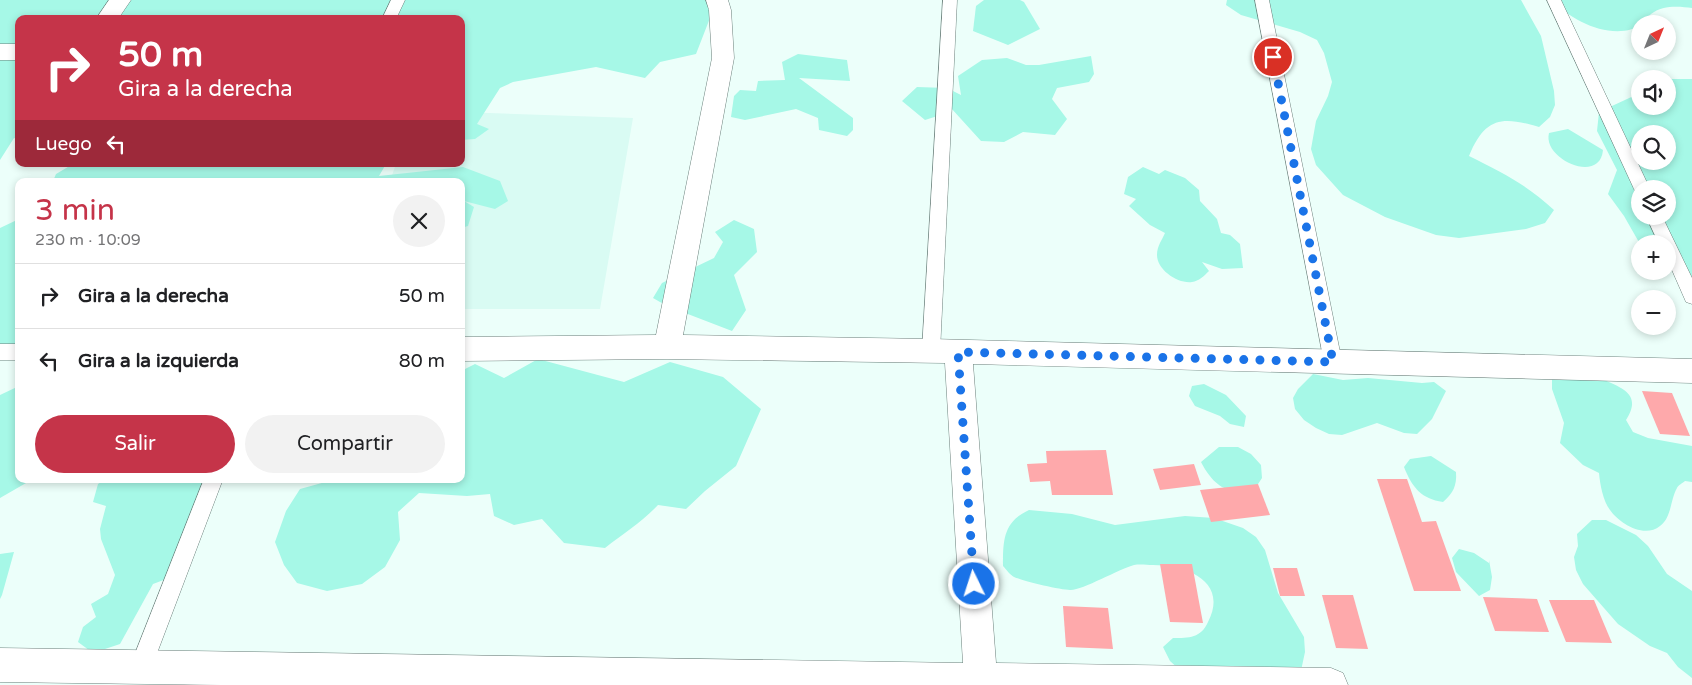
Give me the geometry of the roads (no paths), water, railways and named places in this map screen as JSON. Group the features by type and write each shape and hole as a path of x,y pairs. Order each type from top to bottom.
{"street":[{"path":"110,15 120,0"},
{"path":"667,347 723,58 720,10 717,0"},
{"path":"0,52 15,52"},
{"path":"465,349 667,347 1692,371"},
{"path":"944,352 981,683"},
{"path":"0,665 124,674 1331,685"}],"lane":[{"path":"391,15 398,0"},
{"path":"944,352 950,0"},
{"path":"1262,0 1333,362"},
{"path":"1554,0 1638,180"},
{"path":"1676,263 1692,297"},
{"path":"0,352 15,352"},
{"path":"124,674 211,483"}]}
